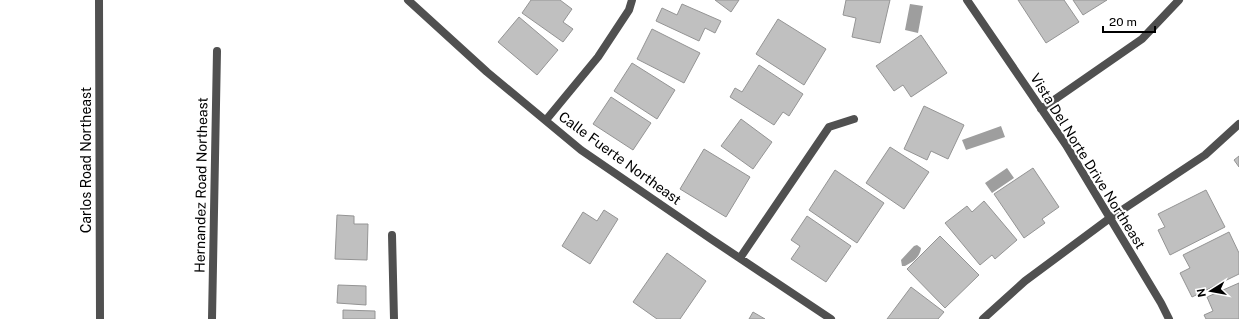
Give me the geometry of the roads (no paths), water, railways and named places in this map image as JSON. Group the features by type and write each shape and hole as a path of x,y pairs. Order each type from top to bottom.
{"street":[{"name":"Carlos Road Northeast","path":"99,0 100,319"},
{"name":"Calle Fuerte Northeast","path":"408,0 487,72 582,150 831,319"},
{"path":"546,120 598,57 629,10 632,0"},
{"name":"Vista Del Norte Drive Northeast","path":"967,0 1066,145 1161,303 1169,319"},
{"path":"1041,109 1142,38 1179,0"},
{"name":"Hernandez Road Northeast","path":"212,319 217,51"},
{"path":"740,258 829,127 854,119"},
{"path":"983,319 1026,281 1110,218 1205,155 1239,124"},
{"path":"392,235 394,319"}]}
